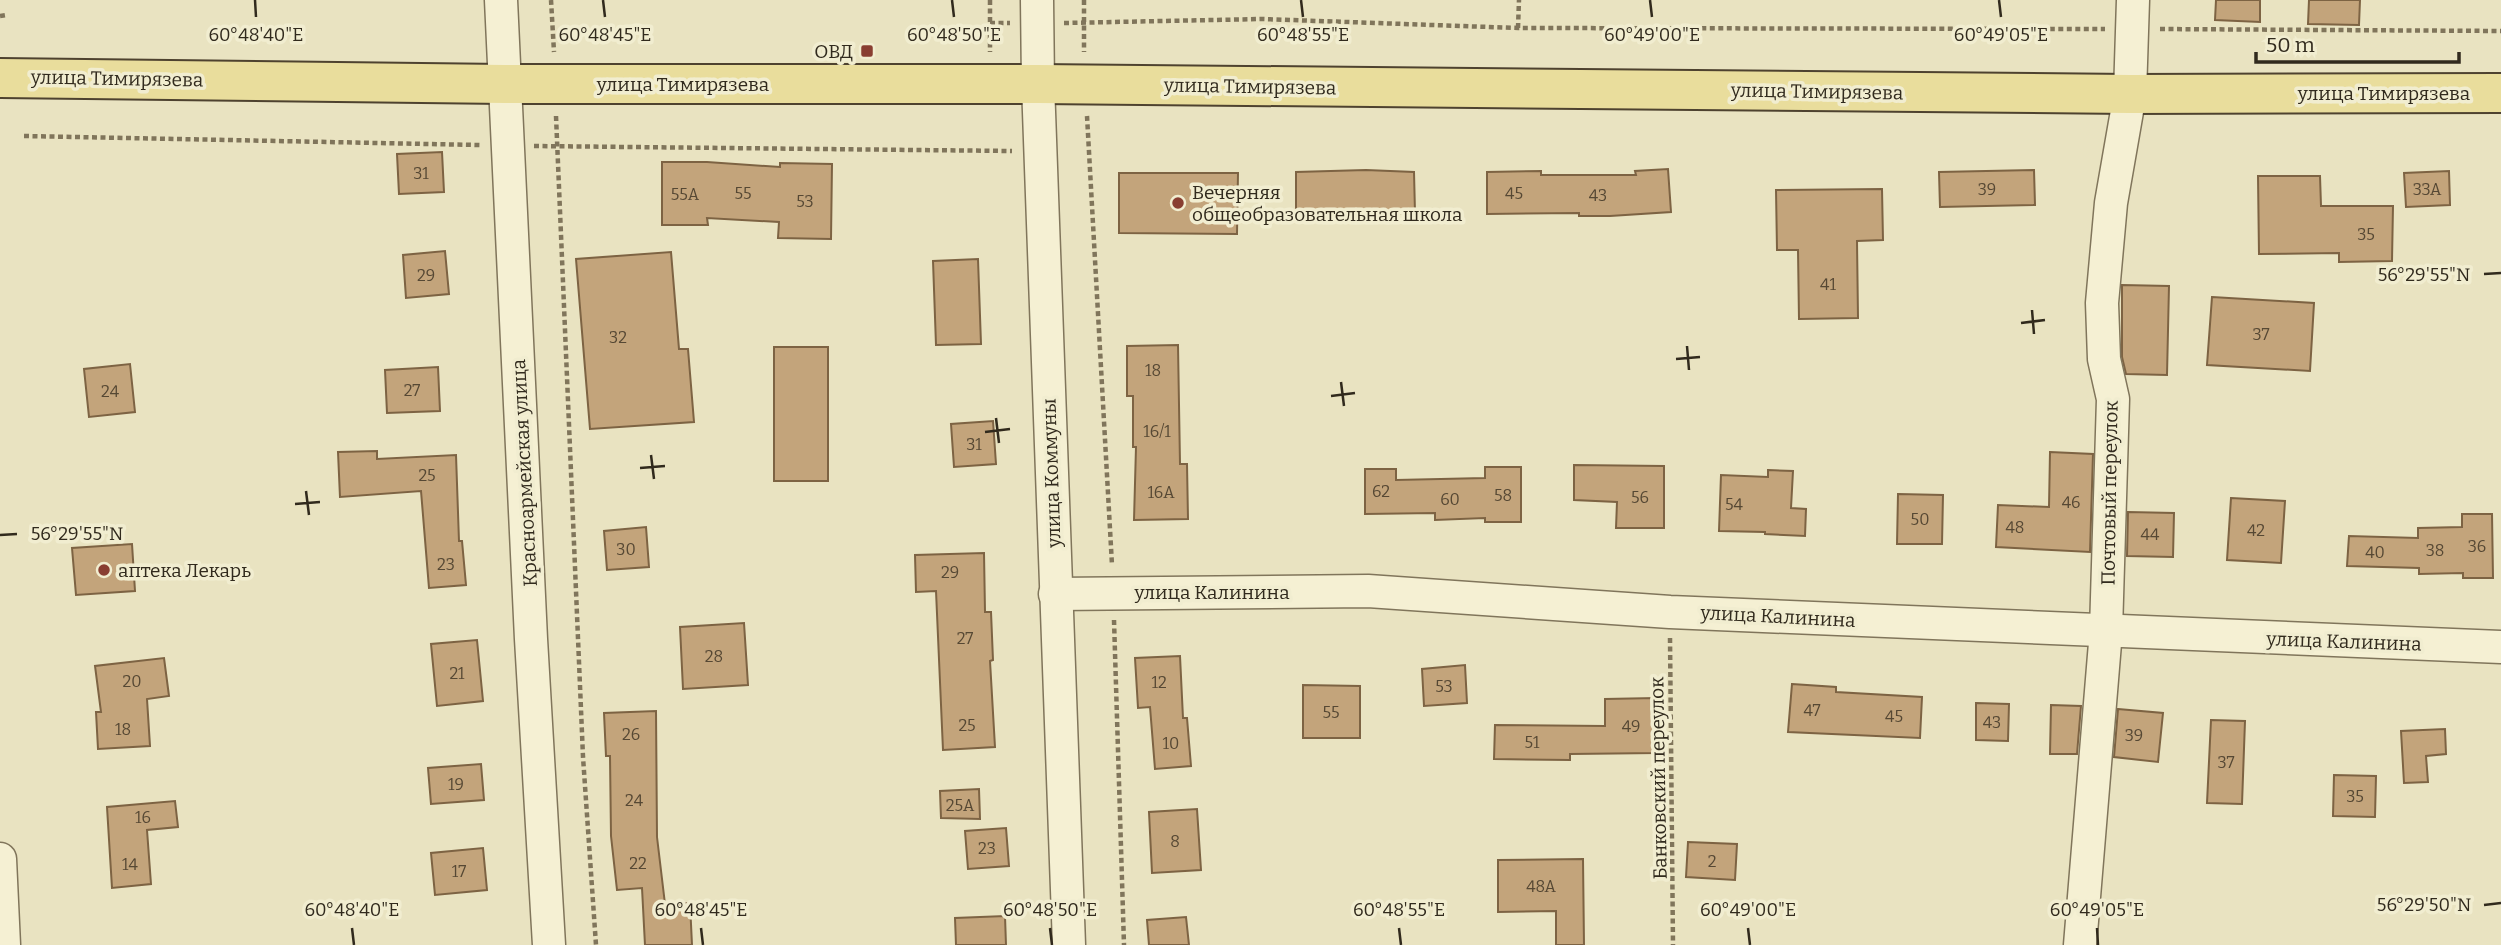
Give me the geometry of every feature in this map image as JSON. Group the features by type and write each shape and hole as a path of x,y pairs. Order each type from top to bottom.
{"main road":[{"name":"улица Тимирязева","path":"0,78 505,84 1038,84 2130,94 2501,93"}],"street":[{"name":"Красноармейская улица","path":"501,0 548,945"},
{"name":"улица Коммуны","path":"1037,11 1069,945"},
{"name":"Почтовый переулок","path":"2080,945 2106,631 2113,399 2104,359 2102,303 2110,203 2130,94 2132,14"},
{"name":"улица Калинина","path":"1055,594 1367,591 1670,612 2501,647"},
{"path":"0,859 4,945"}],"path":[{"path":"990,0 990,84"},
{"path":"1084,0 1085,85 1113,592 1124,945"},
{"path":"1518,28 1519,0"},
{"path":"990,23 1037,11 1084,23 1262,19 1518,28 2132,14 2501,31"},
{"path":"558,146 583,757 596,945"},
{"name":"Банковский переулок","path":"1670,612 1674,945"}],"building":[{"path":"2216,0 2260,0 2260,22 2215,20"},
{"path":"2309,0 2360,0 2359,25 2308,24"},
{"path":"442,152 444,192 399,194 397,154"},
{"path":"662,162 780,167 780,163 832,164 831,239 778,238 779,222 707,218 708,225 662,225"},
{"path":"1668,169 1671,212 1610,216 1579,216 1579,213 1487,214 1487,172 1636,175 1635,171"},
{"path":"2034,170 2035,205 1940,207 1939,172"},
{"path":"2449,171 2450,205 2406,207 2404,173"},
{"path":"1296,172 1414,172 1415,213 1296,216"},
{"name":"Вечерняя общеобразовательная школа","path":"1119,173 1238,173 1237,234 1119,233"},
{"path":"2258,176 2320,176 2321,206 2393,206 2392,261 2339,262 2339,253 2259,254"},
{"path":"1882,189 1883,240 1857,241 1858,318 1799,319 1798,250 1777,250 1776,190"},
{"path":"445,251 449,294 406,298 403,255"},
{"path":"671,252 679,349 688,349 694,422 590,429 576,259"},
{"path":"978,259 981,344 936,345 933,261"},
{"path":"2122,285 2169,286 2167,375 2126,374 2122,357"},
{"path":"2212,297 2314,303 2310,371 2207,365"},
{"path":"1178,345 1180,464 1187,464 1188,519 1134,520 1136,447 1133,447 1133,396 1127,396 1127,346"},
{"path":"774,347 828,347 828,481 774,481"},
{"path":"130,364 135,412 89,417 84,369"},
{"path":"438,367 440,411 387,413 385,370"},
{"path":"993,421 996,464 954,467 951,424"},
{"path":"377,451 377,459 456,455 459,541 462,541 466,585 429,588 421,491 340,497 338,452"},
{"path":"2050,452 2093,454 2090,552 1996,547 1998,505 2049,507"},
{"path":"1574,465 1664,466 1664,528 1616,528 1617,502 1574,500"},
{"path":"1485,467 1521,467 1521,522 1485,522 1485,518 1435,520 1435,513 1365,514 1365,469 1396,469 1396,480 1485,478"},
{"path":"1768,470 1793,471 1791,508 1806,509 1805,536 1719,531 1721,475 1768,477"},
{"path":"1898,494 1943,495 1942,544 1897,544"},
{"path":"2231,498 2285,501 2281,563 2227,560"},
{"path":"2128,512 2174,513 2173,557 2127,556"},
{"path":"2462,514 2492,514 2493,578 2463,578 2463,573 2419,574 2419,568 2347,566 2349,536 2418,538 2418,528 2462,527"},
{"path":"646,527 649,567 607,570 604,531"},
{"name":"аптека Лекарь","path":"132,544 135,591 76,595 72,548"},
{"path":"984,553 985,612 991,612 993,660 990,661 995,747 943,750 936,591 916,592 915,555"},
{"path":"744,623 748,685 683,689 680,627"},
{"path":"477,640 483,701 437,706 431,644"},
{"path":"1180,656 1183,718 1187,718 1191,766 1155,769 1150,707 1138,708 1135,658"},
{"path":"164,658 169,696 147,699 150,746 98,749 96,712 101,712 95,666"},
{"path":"1465,665 1467,703 1424,706 1422,669"},
{"path":"1792,684 1836,687 1836,692 1922,697 1920,738 1788,732"},
{"path":"1303,685 1360,686 1360,738 1303,738"},
{"path":"1656,698 1657,753 1570,754 1570,760 1494,759 1495,725 1605,726 1605,699"},
{"path":"1976,703 2009,704 2008,741 1976,740"},
{"path":"2051,705 2081,706 2077,754 2050,754"},
{"path":"2118,709 2163,713 2158,762 2114,757"},
{"path":"656,711 657,837 665,904 690,903 692,945 645,945 642,888 617,890 611,836 610,756 606,756 604,713"},
{"path":"2211,720 2245,721 2242,804 2207,803"},
{"path":"2445,729 2446,754 2426,756 2428,782 2404,783 2401,731"},
{"path":"481,764 484,800 431,804 428,768"},
{"path":"2334,775 2376,776 2375,817 2333,816"},
{"path":"979,789 980,819 941,818 940,791"},
{"path":"175,801 178,827 147,830 151,884 112,888 107,807"},
{"path":"1197,809 1201,870 1152,873 1149,812"},
{"path":"1006,828 1009,866 968,869 965,831"},
{"path":"1688,842 1737,844 1735,880 1686,877"},
{"path":"483,848 487,890 435,895 431,853"},
{"path":"1583,859 1584,945 1556,945 1556,911 1498,912 1498,860"},
{"path":"1005,916 1006,945 956,945 955,918"},
{"path":"1186,917 1189,945 1149,945 1147,920"}],"place":[{"name":"ОВД","path":"867,51"},
{"name":"Вечерняя общеобразовательная школа","path":"1178,203"},
{"name":"аптека Лекарь","path":"104,570"}]}
